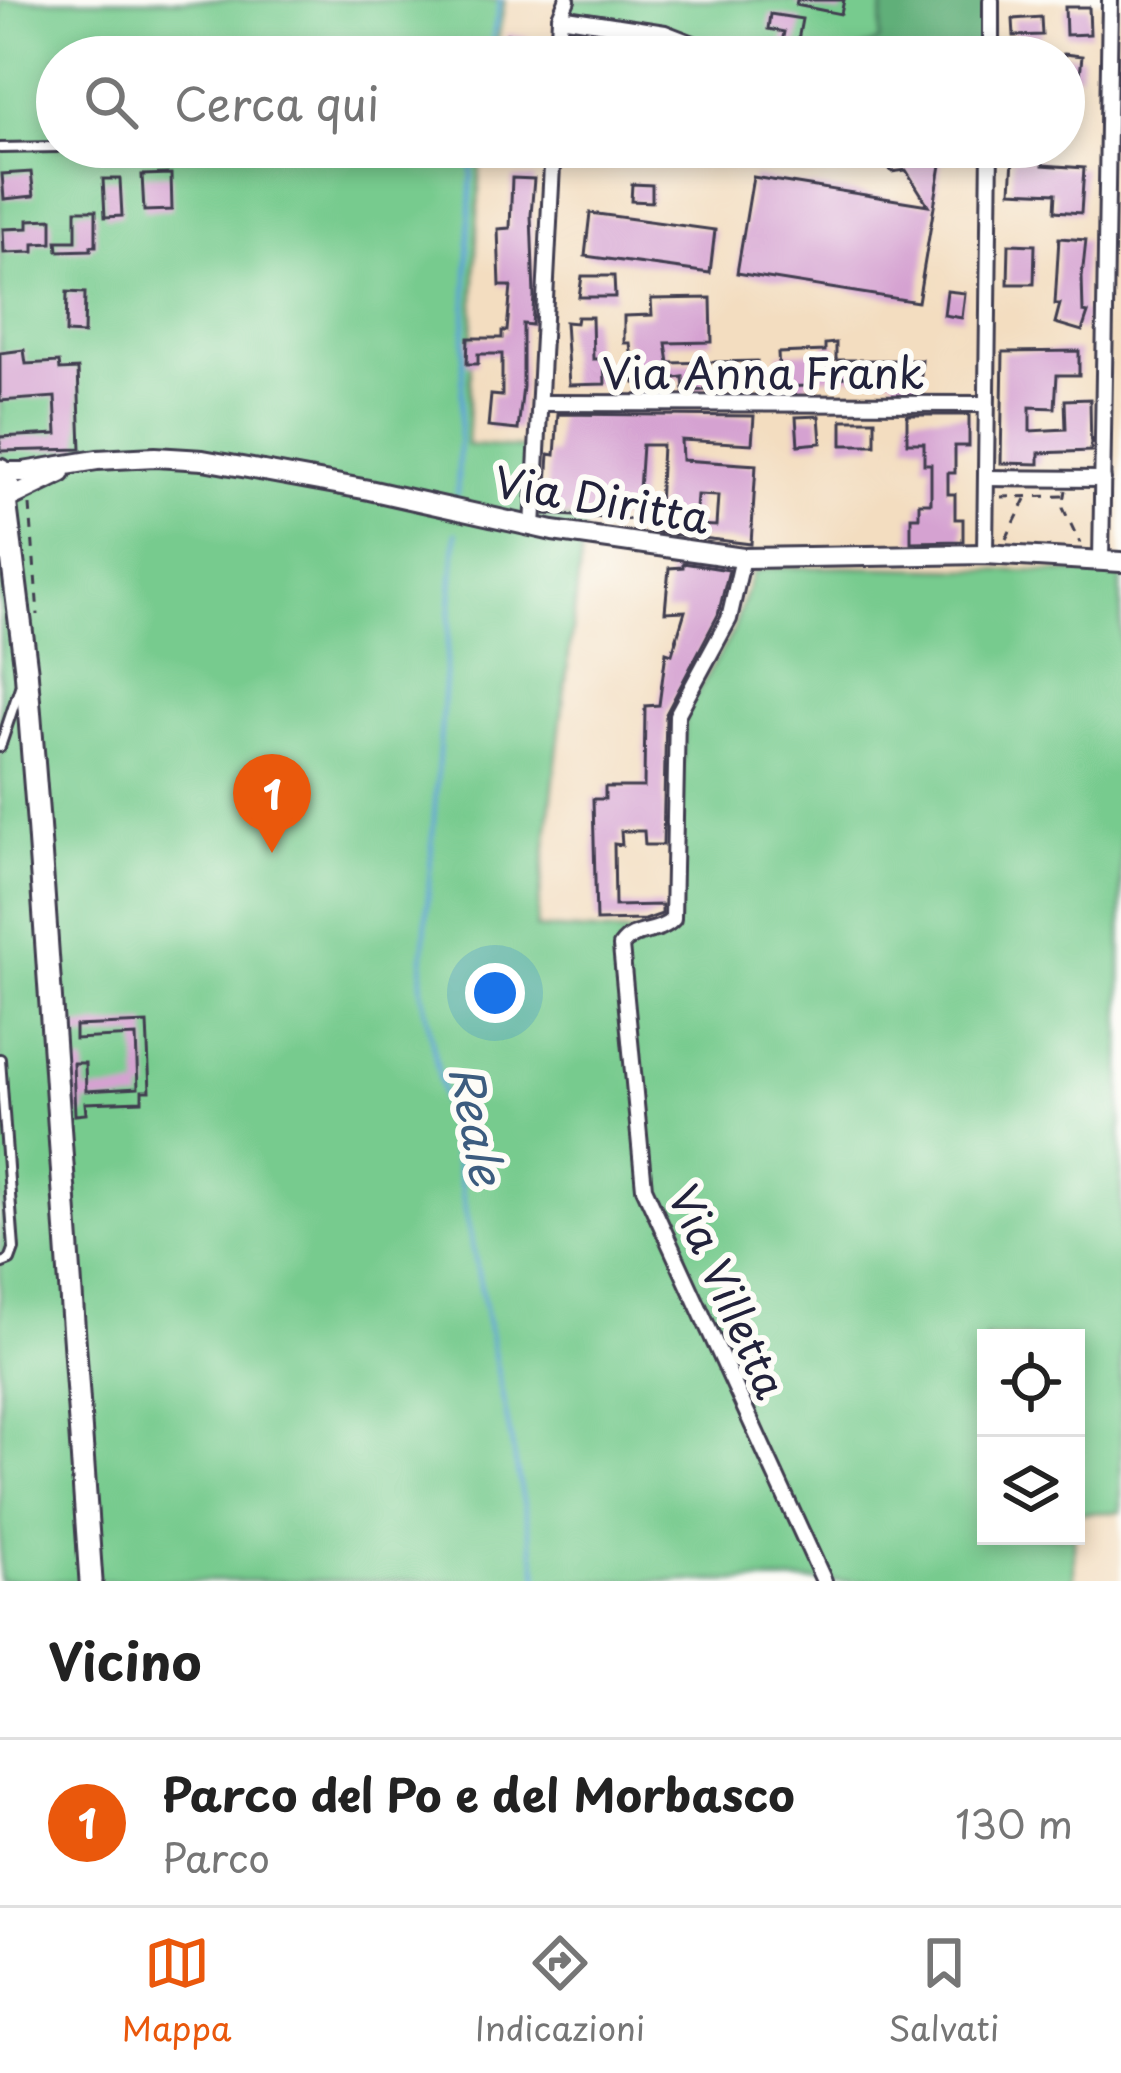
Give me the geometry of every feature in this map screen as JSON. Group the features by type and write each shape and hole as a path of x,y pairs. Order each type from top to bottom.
{"main road":[{"path":"1,471 10,488 3,502 26,669 91,1581"},
{"path":"0,527 10,549"}],"street":[{"path":"559,36 567,0"},
{"path":"991,0 991,36"},
{"path":"1104,561 1110,0"},
{"path":"560,17 673,36"},
{"path":"533,527 552,168"},
{"path":"986,547 990,168"},
{"name":"Via Anna Frank","path":"540,403 986,404"},
{"name":"Via Diritta","path":"1,471 97,460 203,460 369,490 533,527 743,559 986,547 1104,561"},
{"name":"Via Diritta","path":"3,502 76,465"},
{"path":"986,478 1103,479"},
{"name":"Via Villetta","path":"743,559 729,619 677,715 673,919 665,927 633,934 621,946 644,1188 824,1581"}],"lane":[{"path":"0,148 36,147"},
{"path":"0,747 26,669"},
{"path":"0,1059 14,1249 10,1260 0,1264"}],"path":[{"path":"1070,478 1063,508 1071,525 1104,561"},
{"path":"986,497 1065,496"},
{"path":"986,547 1006,540 1027,497"},
{"path":"1071,525 1102,526"}],"green space":[{"path":"0,0 505,0 499,36 36,36 36,168 480,168 467,445 534,449 531,513 585,522 536,928 663,935 676,923 685,713 732,633 753,572 842,567 1121,573 1121,1512 1085,1513 1085,1329 977,1329 977,1545 1074,1545 1074,1581 0,1581"},
{"path":"566,0 884,0 880,36 560,36"},
{"path":"884,0 991,0 990,36 880,36"}],"building":[{"path":"797,0 844,0 841,14 796,5"},
{"path":"1065,7 1089,7 1090,34 1066,35"},
{"path":"770,14 802,19 799,36 768,29"},
{"path":"1041,17 1042,35 1014,36 1013,19"},
{"path":"889,168 940,168 918,302 737,273 753,177 928,205 906,170 892,172"},
{"path":"1012,168 1084,168 1081,213 1055,211 1056,193 1011,191"},
{"path":"31,172 34,196 4,199 2,174"},
{"path":"171,174 172,210 144,211 142,175"},
{"path":"512,178 534,179 534,296 532,325 523,324 518,430 488,427 491,395 502,396 502,354 478,354 478,364 467,364 468,338 502,338 502,331 507,331 511,286 500,286 498,229 510,228"},
{"path":"103,179 120,179 122,216 105,217"},
{"path":"632,184 652,185 652,202 631,201"},
{"path":"76,210 96,210 96,246 58,251 57,241 76,241"},
{"path":"590,213 715,230 710,273 585,256"},
{"path":"52,219 52,243 34,244 34,252 4,253 3,229 28,228 28,220"},
{"path":"1059,238 1086,240 1082,277 1083,312 1088,313 1082,331 1055,323 1060,304 1055,304"},
{"path":"1009,244 1035,245 1034,284 1008,284"},
{"path":"582,276 614,276 615,297 579,297"},
{"path":"947,291 965,293 962,318 944,315"},
{"path":"67,292 85,293 84,334 66,333"},
{"path":"711,298 712,342 666,343 669,363 757,361 757,375 705,375 705,390 684,391 683,377 635,383 630,343 624,343 624,316 652,315 651,299"},
{"path":"577,317 592,317 593,359 604,359 605,384 569,385 565,322 576,323"},
{"path":"836,343 836,360 922,360 920,391 893,390 894,378 807,378 808,386 780,387 778,353 825,351 825,344"},
{"path":"24,350 26,364 59,362 60,370 78,369 81,449 0,451 0,437 57,434 55,397 0,401 0,353"},
{"path":"1079,351 1079,375 1057,375 1055,408 1030,407 1030,431 1066,429 1065,400 1090,399 1091,451 1039,453 1039,464 1001,463 1003,352"},
{"path":"558,414 754,416 752,444 681,440 682,460 756,465 751,544 654,532 655,521 545,514 549,454 555,455","holes":["642,445 662,445 659,507 638,505","697,495 718,496 716,526 695,525"]},
{"path":"907,415 969,415 969,446 955,446 955,473 948,473 948,494 955,494 955,519 963,519 963,541 911,542 911,517 919,517 919,503 931,503 931,464 924,464 924,443 907,443"},
{"path":"819,416 821,443 798,445 796,417"},
{"path":"842,420 875,420 875,445 842,445"},
{"path":"683,563 729,570 718,615 666,714 663,845 645,845 644,831 621,831 622,845 614,844 615,906 662,905 662,914 645,920 596,921 593,799 605,799 605,787 644,787 645,706 659,705 666,652 672,654 685,611 665,612 669,568 683,567"},
{"path":"147,1023 150,1091 142,1091 142,1101 85,1103 86,1114 75,1115 73,1063 85,1063 86,1091 138,1088 136,1036 75,1039 75,1026"}],"waterway":[{"name":"Reale","path":"493,36 500,0"},
{"name":"Reale","path":"457,495 472,168"},
{"name":"Reale","path":"456,533 421,986 539,1581"}],"place":[{"name":"Parco del Po e del Morbasco","path":"272,853"}]}
